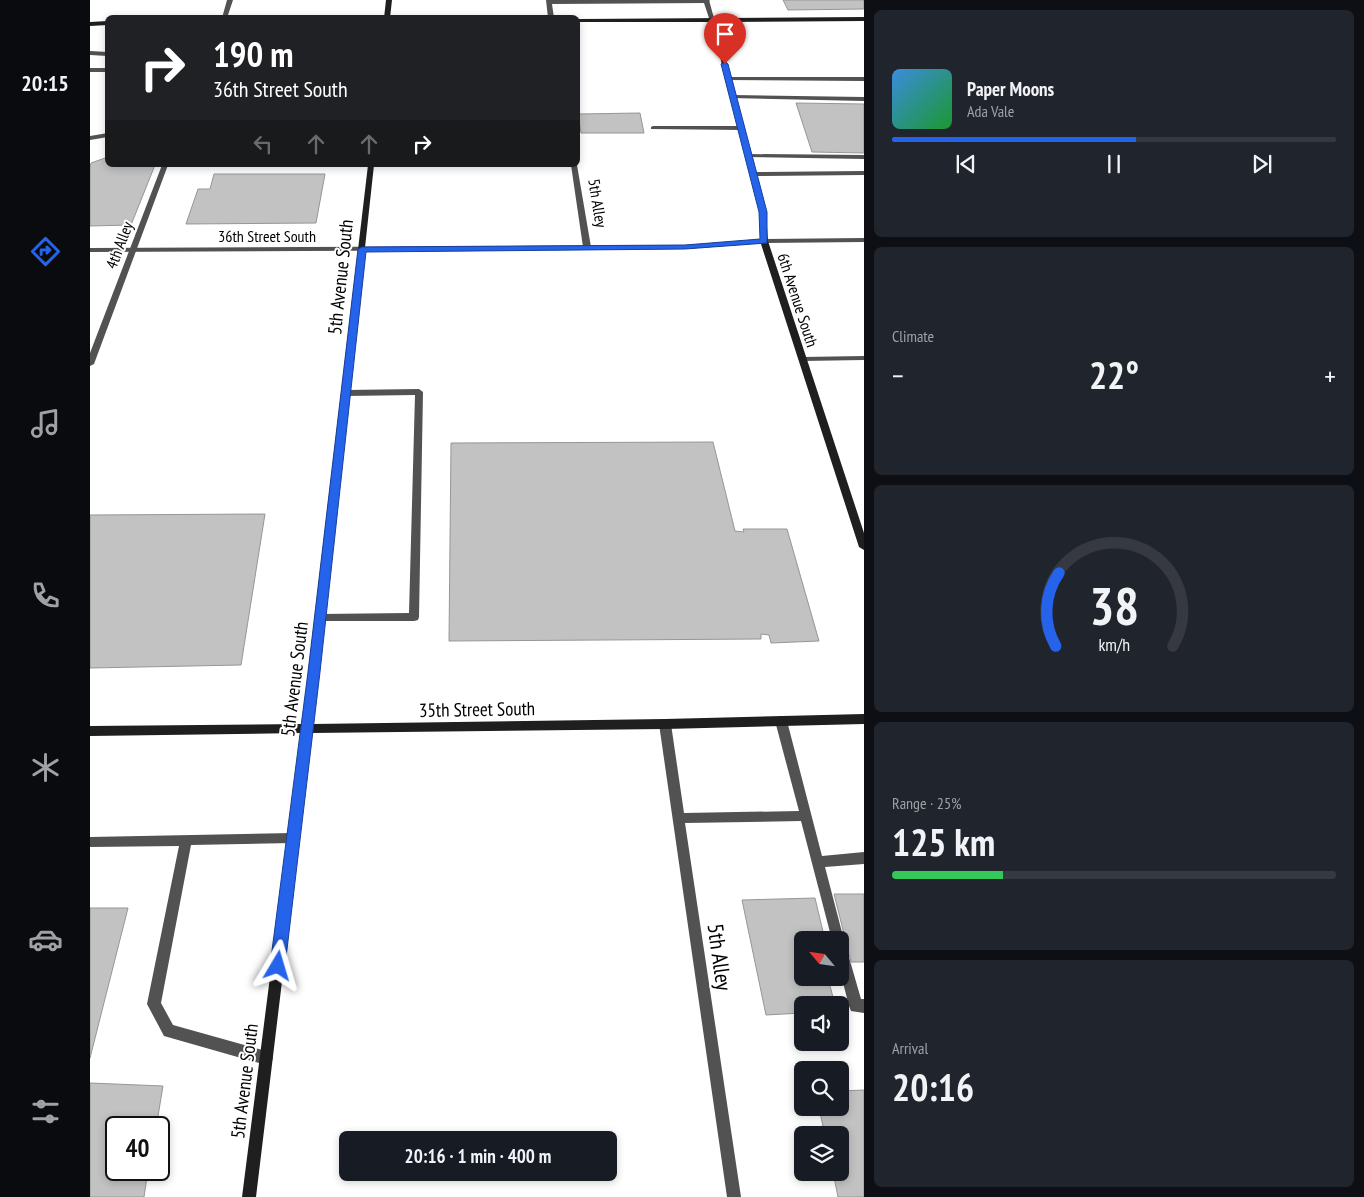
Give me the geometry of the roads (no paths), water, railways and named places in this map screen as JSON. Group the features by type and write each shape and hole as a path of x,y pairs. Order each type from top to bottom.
{"street":[{"path":"225,15 230,0"},
{"path":"387,15 389,0"},
{"path":"551,15 549,1 706,0"},
{"name":"6th Avenue South","path":"706,0 714,21 763,212 764,241 864,547"},
{"path":"580,21 864,19"},
{"path":"90,24 105,23"},
{"path":"90,53 105,54"},
{"path":"90,70 105,70"},
{"path":"728,79 864,79"},
{"path":"733,97 864,99"},
{"path":"653,128 741,128"},
{"path":"90,138 105,136"},
{"path":"748,156 864,157"},
{"name":"4th Alley","path":"90,364 164,167"},
{"name":"5th Avenue South","path":"249,1197 307,730 371,167"},
{"name":"5th Alley","path":"574,167 587,247"},
{"path":"753,174 864,173"},
{"name":"36th Street South","path":"90,250 685,247 764,241 864,240"},
{"path":"802,359 864,358"},
{"path":"320,618 414,617 419,392 346,393"},
{"name":"35th Street South","path":"90,731 307,730 665,724 864,718"},
{"path":"782,721 836,931"},
{"name":"5th Alley","path":"665,724 734,1197"},
{"path":"679,818 806,816"},
{"path":"90,842 293,838"},
{"path":"186,840 154,1004 169,1031 266,1058"},
{"path":"818,862 864,858"},
{"path":"849,980 856,1006 864,1006"}]}
